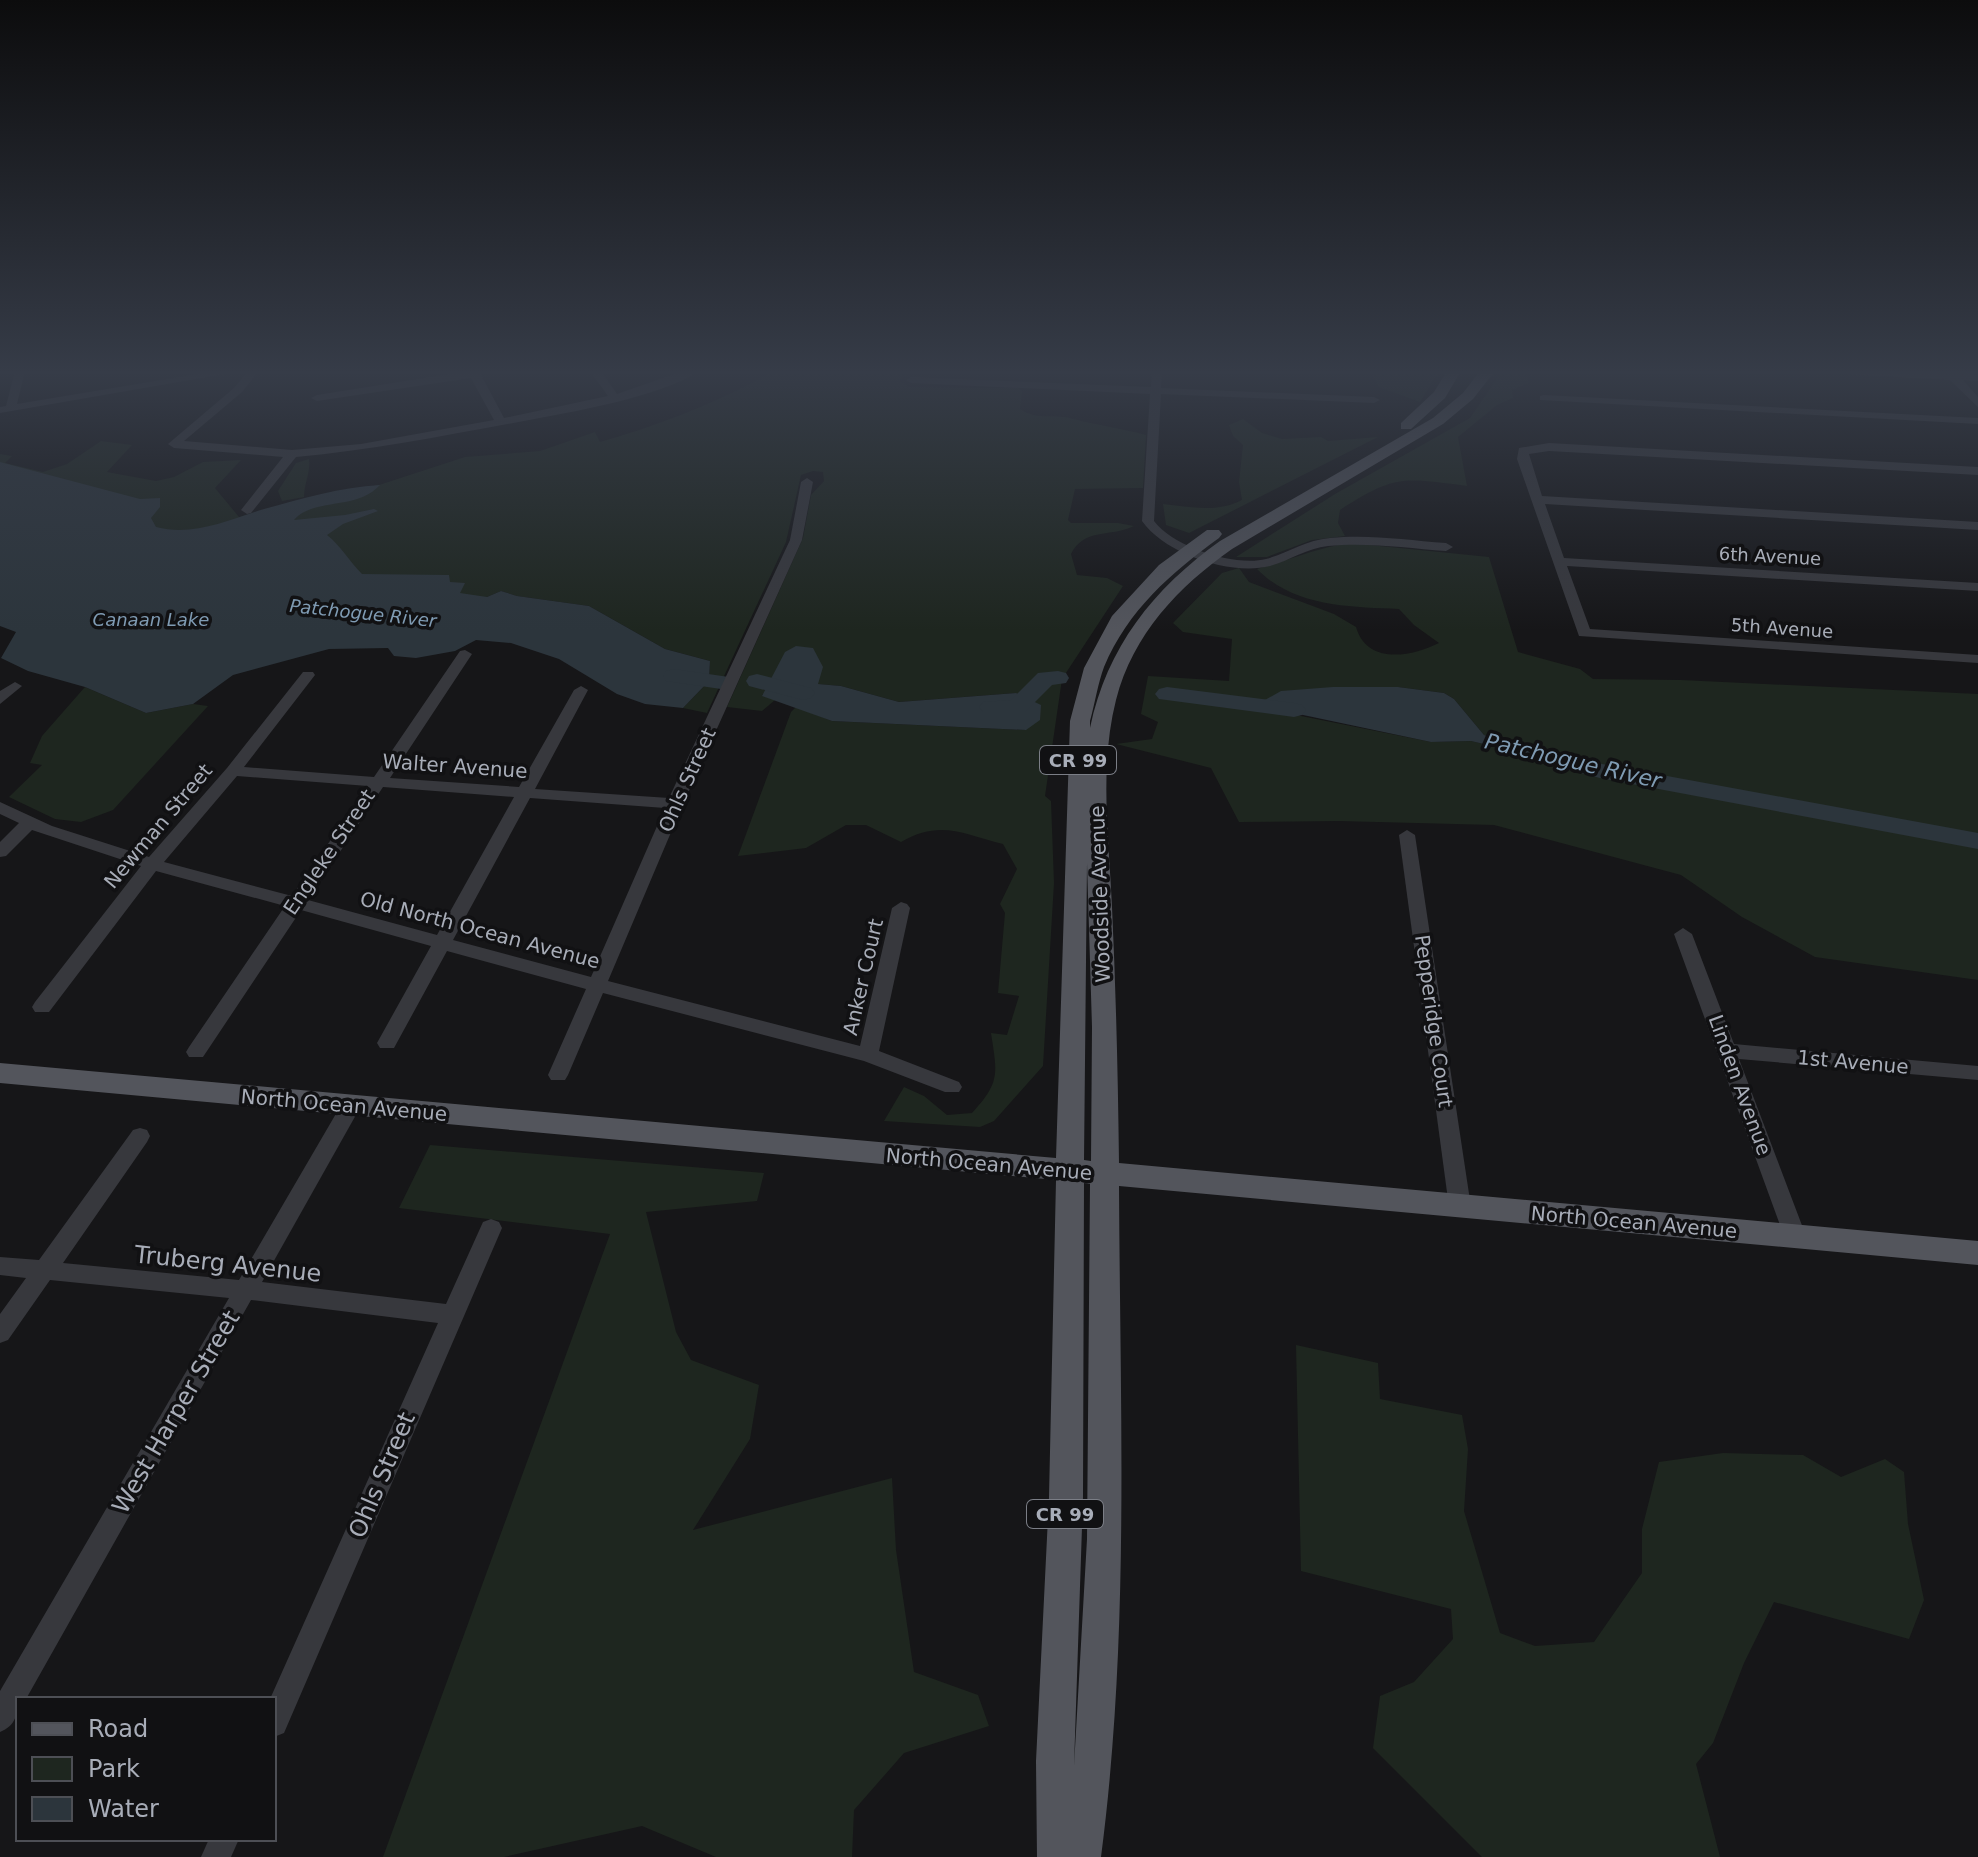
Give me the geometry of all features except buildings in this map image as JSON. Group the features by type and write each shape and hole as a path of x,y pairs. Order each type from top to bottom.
{"main road":[{"name":"Woodside Avenue","path":"1070,1171 1078,751 1082,707 1094,668 1119,620 1154,580 1355,458"},
{"name":"Woodside Avenue","path":"1106,1175 1104,980 1096,786 1100,725 1110,684 1133,637 1199,553 1372,458"},
{"name":"North Ocean Avenue","path":"0,1073 1978,1253"},
{"name":"CR 99","path":"1057,1857 1055,1761 1064,1574 1070,1171"},
{"name":"CR 99","path":"1081,1857 1094,1764 1104,1539 1106,1175"}],"street":[{"path":"247,510 289,458"},
{"path":"1152,458 1148,521 1159,535 1199,553 1261,564 1314,543 1356,541 1446,547"},
{"path":"1523,458 1560,562"},
{"path":"1740,458 1978,471"},
{"name":"Ohls Street","path":"558,1075 675,804 796,540 807,482"},
{"path":"1539,500 1978,526"},
{"name":"6th Avenue","path":"1560,562 1978,587"},
{"name":"5th Avenue","path":"1560,562 1584,633 1978,659"},
{"name":"Engleke Street","path":"196,1052 465,654"},
{"name":"Newman Street","path":"42,1007 152,864 233,771 308,675"},
{"path":"0,699 15,686"},
{"path":"387,1043 581,690"},
{"name":"Walter Avenue","path":"233,771 675,804"},
{"name":"Old North Ocean Avenue","path":"0,807 29,823 152,864 868,1055 952,1087"},
{"path":"0,852 29,823"},
{"name":"Pepperidge Court","path":"1407,835 1460,1207"},
{"name":"Anker Court","path":"868,1055 901,908"},
{"name":"Linden Avenue","path":"1683,934 1729,1051 1795,1236"},
{"name":"1st Avenue","path":"1729,1051 1978,1073"},
{"name":"West Harper Street","path":"0,1718 351,1106"},
{"path":"0,1333 140,1136"},
{"name":"Ohls Street","path":"276,1718 491,1228"},
{"name":"Truberg Avenue","path":"0,1266 246,1290 451,1315"}],"green space":[{"path":"0,458 10,458 5,463 43,472 76,458 120,458 107,472 156,481 174,477 203,462 241,460 215,488 239,517 295,501 379,485 463,458 1145,458 1143,488 1075,489 1068,520 1071,523 1134,526 1090,536 1071,554 1077,575 1107,578 1123,586 1062,679 1045,796 1051,801 1054,883 1043,1066 994,1121 980,1127 884,1121 904,1087 924,1096 947,1115 972,1113 992,1085 995,1068 991,1033 1007,1035 1019,996 998,993 1005,913 1000,904 1017,869 1003,844 940,830 915,835 901,842 866,825 846,825 806,848 738,856 791,712 796,707 832,721 1026,730 1016,693 899,702 841,686 817,684 762,695 775,700 762,711 727,707 803,538 811,495 824,481 823,472 801,475 786,542 707,713 683,708 709,681 710,661 665,649 589,606 501,591 487,597 437,600 0,500"},
{"path":"1242,458 1337,458 1189,533 1166,525 1163,504 1223,507 1242,500 1239,482"},
{"path":"1400,458 1462,458 1467,486 1428,481 1388,484 1340,510 1338,523 1345,536 1312,540 1267,557 1236,557 1335,494"},
{"path":"309,459 304,497 282,501 278,491 296,463"},
{"path":"1350,543 1489,557 1518,652 1580,669 1593,679 1681,680 1978,694 1978,980 1815,957 1742,917 1681,875 1494,825 1239,822 1211,768 1116,744 1152,739 1158,722 1141,714 1148,676 1229,681 1232,639 1183,632 1173,623 1222,573 1239,568 1249,582 1334,614 1356,627 1370,648 1380,652 1403,654 1439,643 1414,625 1399,609 1342,605 1305,598 1272,582 1257,569","holes":["1333,687 1398,687 1444,693 1454,699 1484,735 1578,766 1471,741 1431,742 1296,715"]},
{"path":"85,687 146,713 193,704 208,706 113,810 81,822 55,819 9,797 42,765 30,763 42,736"},
{"path":"430,1145 764,1173 757,1201 646,1212 676,1332 691,1360 759,1385 750,1439 693,1530 892,1478 896,1550 914,1672 978,1695 989,1726 904,1753 854,1810 852,1857 716,1857 642,1826 504,1857 383,1857 610,1234 399,1208"},
{"path":"1296,1345 1378,1363 1380,1399 1462,1415 1468,1449 1464,1511 1500,1633 1535,1646 1594,1642 1642,1573 1642,1529 1659,1462 1723,1453 1803,1455 1841,1477 1885,1459 1904,1472 1908,1524 1924,1600 1909,1639 1774,1602 1744,1663 1713,1743 1696,1764 1720,1857 1482,1857 1373,1748 1380,1696 1414,1682 1453,1639 1451,1609 1301,1571"}],"water":[{"name":"Canaan Lake","path":"0,462 140,499 160,498 160,507 151,518 156,527 170,530 197,529 321,494 380,485 359,498 312,508 294,520 374,509 378,511 343,524 327,535 362,574 449,575 450,582 465,583 460,593 487,597 501,591 589,606 665,649 710,661 709,681 683,708 645,704 617,694 559,659 511,643 476,640 455,651 416,658 394,656 388,648 329,649 233,675 193,704 146,713 85,687 28,671 1,658 16,632 0,626"},
{"path":"796,646 813,648 823,667 818,684 841,686 899,702 1016,693 1041,705 1040,720 1026,730 832,721 762,696 785,652"},
{"path":"1398,687 1444,693 1454,699 1484,735 1594,770 1471,741 1431,742 1256,705 1281,691"}],"waterway":[{"name":"Patchogue River","path":"674,676 721,682"},
{"name":"Patchogue River","path":"991,707 1017,707 1046,678 1058,678"},
{"name":"Patchogue River","path":"757,681 803,693"},
{"name":"Patchogue River","path":"1167,694 1294,710"},
{"name":"Patchogue River","path":"1559,760 1600,771 1978,841"}]}
